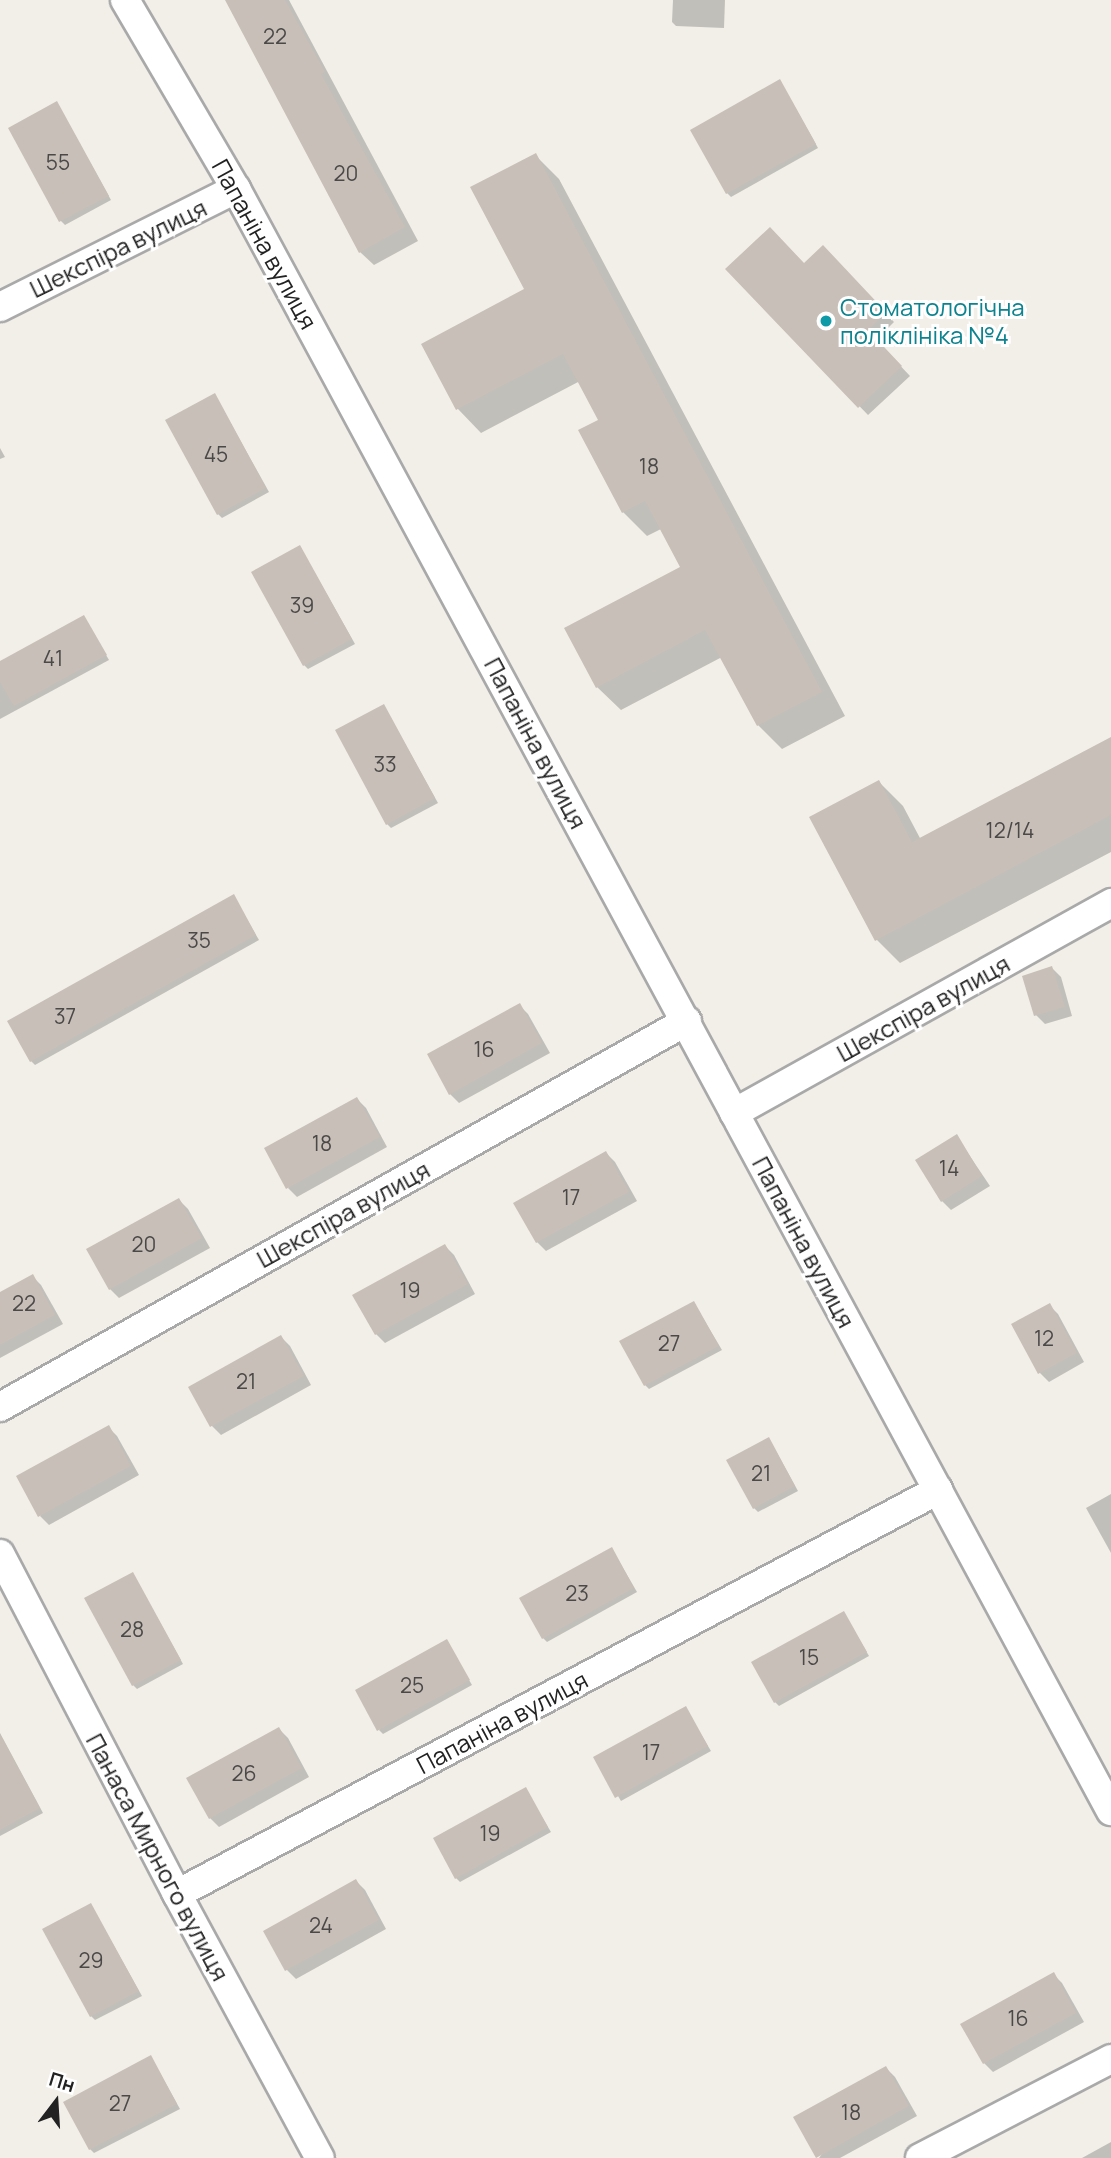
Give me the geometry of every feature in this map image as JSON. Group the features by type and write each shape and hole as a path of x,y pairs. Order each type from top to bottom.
{"street":[{"name":"Папаніна вулиця","path":"125,0 236,189 1111,1811"},
{"name":"Шекспіра вулиця","path":"0,307 236,189"},
{"name":"Шекспіра вулиця","path":"734,1113 1111,903"},
{"name":"Шекспіра вулиця","path":"0,1407 687,1021"},
{"name":"Папаніна вулиця","path":"177,1894 938,1490"},
{"name":"Панаса Мирного вулиця","path":"0,1554 177,1894 320,2158"},
{"path":"920,2158 1111,2059"}],"building":[{"path":"225,0 285,0 325,72 321,74 405,227 359,253"},
{"path":"780,79 816,144 726,194 690,130"},
{"path":"57,101 109,196 59,222 8,128"},
{"path":"536,153 822,692 757,726 705,630 596,688 564,628 680,567 645,501 622,513 578,430 598,420 563,354 456,410 421,344 524,289 470,187"},
{"name":"Стоматологічна поліклініка №4","path":"770,227 804,263 823,245 886,312 868,330 902,366 858,408 725,269"},
{"path":"215,393 266,488 217,515 165,420"},
{"path":"300,545 352,639 303,666 251,572"},
{"path":"84,615 107,655 14,706 0,682 0,661"},
{"path":"384,704 435,798 386,825 335,730"},
{"path":"1111,737 1111,815 875,941 809,817 879,780 912,842"},
{"path":"234,894 256,935 30,1062 7,1021"},
{"path":"1052,966 1065,1007 1034,1016 1022,976"},
{"path":"520,1003 542,1043 449,1095 427,1054"},
{"path":"357,1097 380,1137 286,1189 264,1148"},
{"path":"957,1134 982,1176 941,1202 915,1160"},
{"path":"606,1151 629,1192 536,1243 513,1203"},
{"path":"179,1198 202,1238 109,1290 86,1249"},
{"path":"445,1244 468,1284 375,1335 352,1295"},
{"path":"33,1274 55,1315 0,1345 0,1292"},
{"path":"694,1301 719,1346 644,1386 619,1341"},
{"path":"1050,1303 1077,1353 1038,1374 1011,1324"},
{"path":"281,1335 304,1376 210,1427 188,1387"},
{"path":"109,1425 131,1466 38,1517 16,1476"},
{"path":"769,1437 795,1486 753,1509 726,1460"},
{"path":"612,1547 634,1588 542,1639 519,1598"},
{"path":"133,1572 181,1660 132,1686 84,1598"},
{"path":"844,1611 867,1652 774,1703 751,1662"},
{"path":"447,1639 470,1680 377,1731 355,1690"},
{"path":"686,1706 708,1746 615,1798 593,1757"},
{"path":"279,1727 302,1768 209,1819 186,1778"},
{"path":"0,1734 40,1808 0,1830"},
{"path":"526,1787 548,1827 455,1879 433,1838"},
{"path":"356,1879 379,1920 285,1971 263,1931"},
{"path":"91,1903 139,1991 90,2017 42,1929"},
{"path":"1054,1972 1076,2013 983,2064 960,2024"},
{"path":"151,2055 177,2104 89,2150 63,2102"},
{"path":"886,2066 909,2106 816,2158 793,2117"}],"place":[{"name":"Стоматологічна поліклініка №4","path":"826,321"}]}
